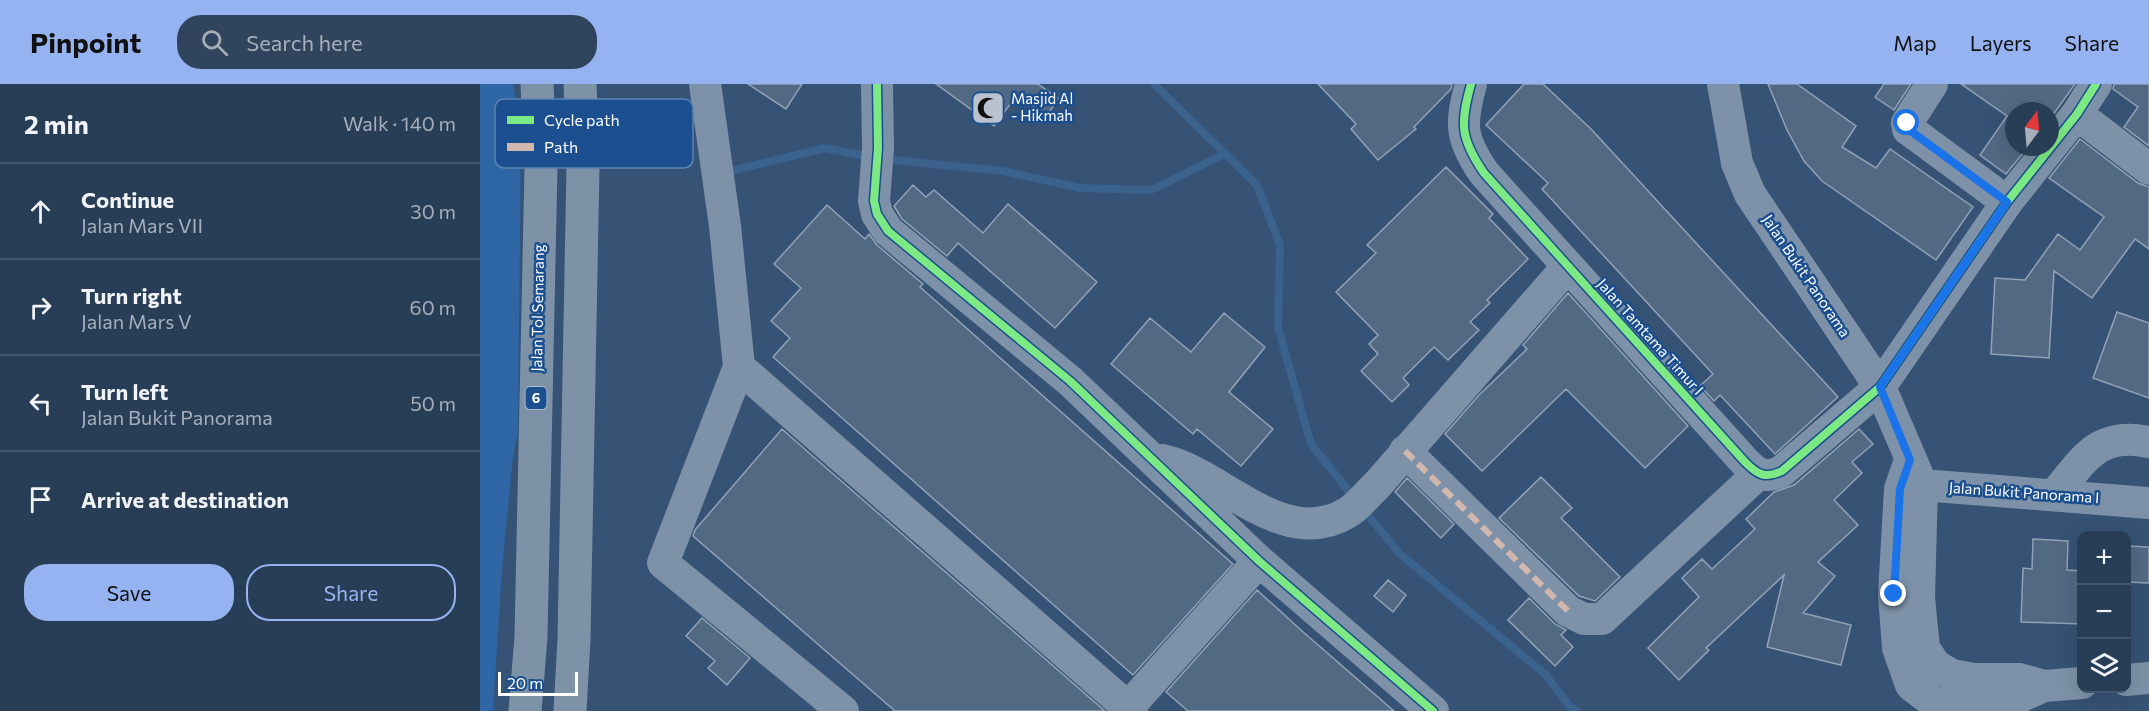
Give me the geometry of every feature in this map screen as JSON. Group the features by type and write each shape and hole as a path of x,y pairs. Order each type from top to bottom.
{"highway":[{"name":"Jalan Tol Semarang","path":"537,84 538,99"},
{"path":"580,84 581,99"},
{"name":"Jalan Tol Semarang","path":"525,711 531,638 541,168"},
{"path":"570,711 574,639 583,168"}],"street":[{"path":"705,84 725,226 739,367 663,564 843,711"},
{"path":"878,84 878,148 874,201 877,214 888,231 1071,381 1259,561 1433,711"},
{"name":"Jalan Tamtama Timur I","path":"1471,84 1463,120 1463,133 1469,151 1484,173 1758,474"},
{"name":"Jalan Bukit Panorama","path":"1723,84 1737,163 1750,194 1880,387 1910,478 1924,648 1935,665 1952,675 1974,679 2020,679 2044,686 2077,683"},
{"path":"1932,84 1907,123 1908,129 2007,202"},
{"path":"1405,451 1568,611 1584,619 1602,619 1758,474 1769,477 1782,471 1880,387 2007,202 2077,114 2096,84"},
{"path":"2077,114 2149,170"},
{"path":"1150,458 1185,468 1260,512 1287,520 1318,522 1347,513 1377,484 1569,267"},
{"path":"739,367 1128,710 1259,561"},
{"path":"2054,495 2094,450 2113,440 2149,442"},
{"name":"Jalan Bukit Panorama I","path":"1910,478 2054,495 2149,503"},
{"path":"2131,680 2149,678"}],"shaded area":[{"path":"480,84 513,84 515,99 495,99 495,168 521,168 518,433 513,456 502,570 493,711 480,711"}],"building":[{"path":"748,84 802,84 786,109"},
{"name":"Masjid Al - Hikmah","path":"936,84 1038,84 1059,99 1046,116 1017,95 994,126"},
{"path":"1318,84 1452,84 1451,89 1414,127 1416,129 1378,160 1351,129 1356,124"},
{"path":"1524,84 1543,84 1591,129 1838,397 1775,454 1720,395 1714,401 1700,386 1713,374 1542,189 1548,183 1486,125"},
{"path":"1768,84 1797,84 1856,126 1842,147 1876,168 1890,149 1973,207 1936,260 1822,181 1804,161 1787,130"},
{"path":"1884,84 1911,84 1894,110 1875,97"},
{"path":"1961,84 2075,84 2059,106 2059,102 2005,102 2005,115"},
{"path":"2114,84 2149,84 2149,146 2124,127 2138,107 2113,89"},
{"path":"2005,119 2005,156 2021,156 2006,174 1980,155"},
{"path":"2080,139 2138,183 2149,187 2149,249 2135,239 2092,298 2054,271 2049,358 1991,354 1995,278 2025,280 2058,234 2080,250 2104,217 2049,178"},
{"path":"1446,167 1493,214 1489,218 1528,259 1487,300 1490,303 1470,322 1479,330 1448,360 1434,347 1403,378 1409,385 1392,402 1361,371 1378,354 1369,344 1378,335 1336,292 1376,253 1367,245"},
{"path":"913,185 926,197 934,190 983,233 1008,204 1097,282 1055,328 958,243 947,256 902,219 894,206"},
{"path":"827,205 865,239 869,234 877,245 923,284 920,287 1233,564 1133,675 773,357 790,338 771,321 801,288 774,264"},
{"path":"1568,293 1688,426 1645,468 1566,389 1482,471 1445,434 1479,395 1527,349 1523,345"},
{"path":"2117,312 2149,323 2149,398 2093,378"},
{"path":"1224,313 1265,347 1229,392 1273,429 1241,466 1197,429 1193,434 1111,364 1150,318 1191,352"},
{"path":"782,429 1105,711 895,711 693,536 695,530"},
{"path":"1859,429 1873,444 1852,462 1862,473 1834,500 1858,525 1818,562 1835,576 1803,613 1851,625 1841,665 1767,647 1784,575 1706,648 1709,650 1679,680 1648,648 1699,597 1682,578 1702,559 1712,569 1755,529 1746,519 1774,492 1794,485"},
{"path":"1541,477 1572,508 1561,518 1620,577 1595,601 1579,596 1499,518"},
{"path":"1407,478 1454,524 1441,538 1395,492"},
{"path":"2033,539 2068,541 2067,570 2077,571 2077,624 2021,622 2023,568 2032,569"},
{"path":"2131,546 2149,547 2149,583 2131,582"},
{"path":"1388,580 1406,595 1393,612 1374,596"},
{"path":"1257,590 1394,711 1188,711 1166,692"},
{"path":"1529,598 1555,624 1566,630 1561,635 1573,647 1555,666 1508,620"},
{"path":"702,618 750,658 727,685 708,668 715,661 686,636"}],"waterway":[{"path":"1154,84 1257,185 1280,245 1278,327 1311,444 1355,499"},
{"path":"731,171 825,148 871,157"},
{"path":"883,159 1003,171 1080,188 1151,190 1225,154"},
{"path":"1363,509 1400,554 1545,674 1570,707 1577,711"}],"marked path":[{"path":"1405,451 1568,611"}],"cycle path":[{"path":"877,84 878,148 874,201 877,214 888,231 1070,381 1259,561 1433,711"},
{"path":"1471,84 1465,110 1464,130 1470,150 1484,173 1745,462 1758,473 1766,475 1782,471 1880,387 2007,202 2077,114 2096,84"}],"place":[{"name":"Masjid Al - Hikmah","path":"988,108"}],"route":[{"path":"1894,594 1900,489 1910,460 1880,387 2007,202 1908,129 1907,123"}]}
